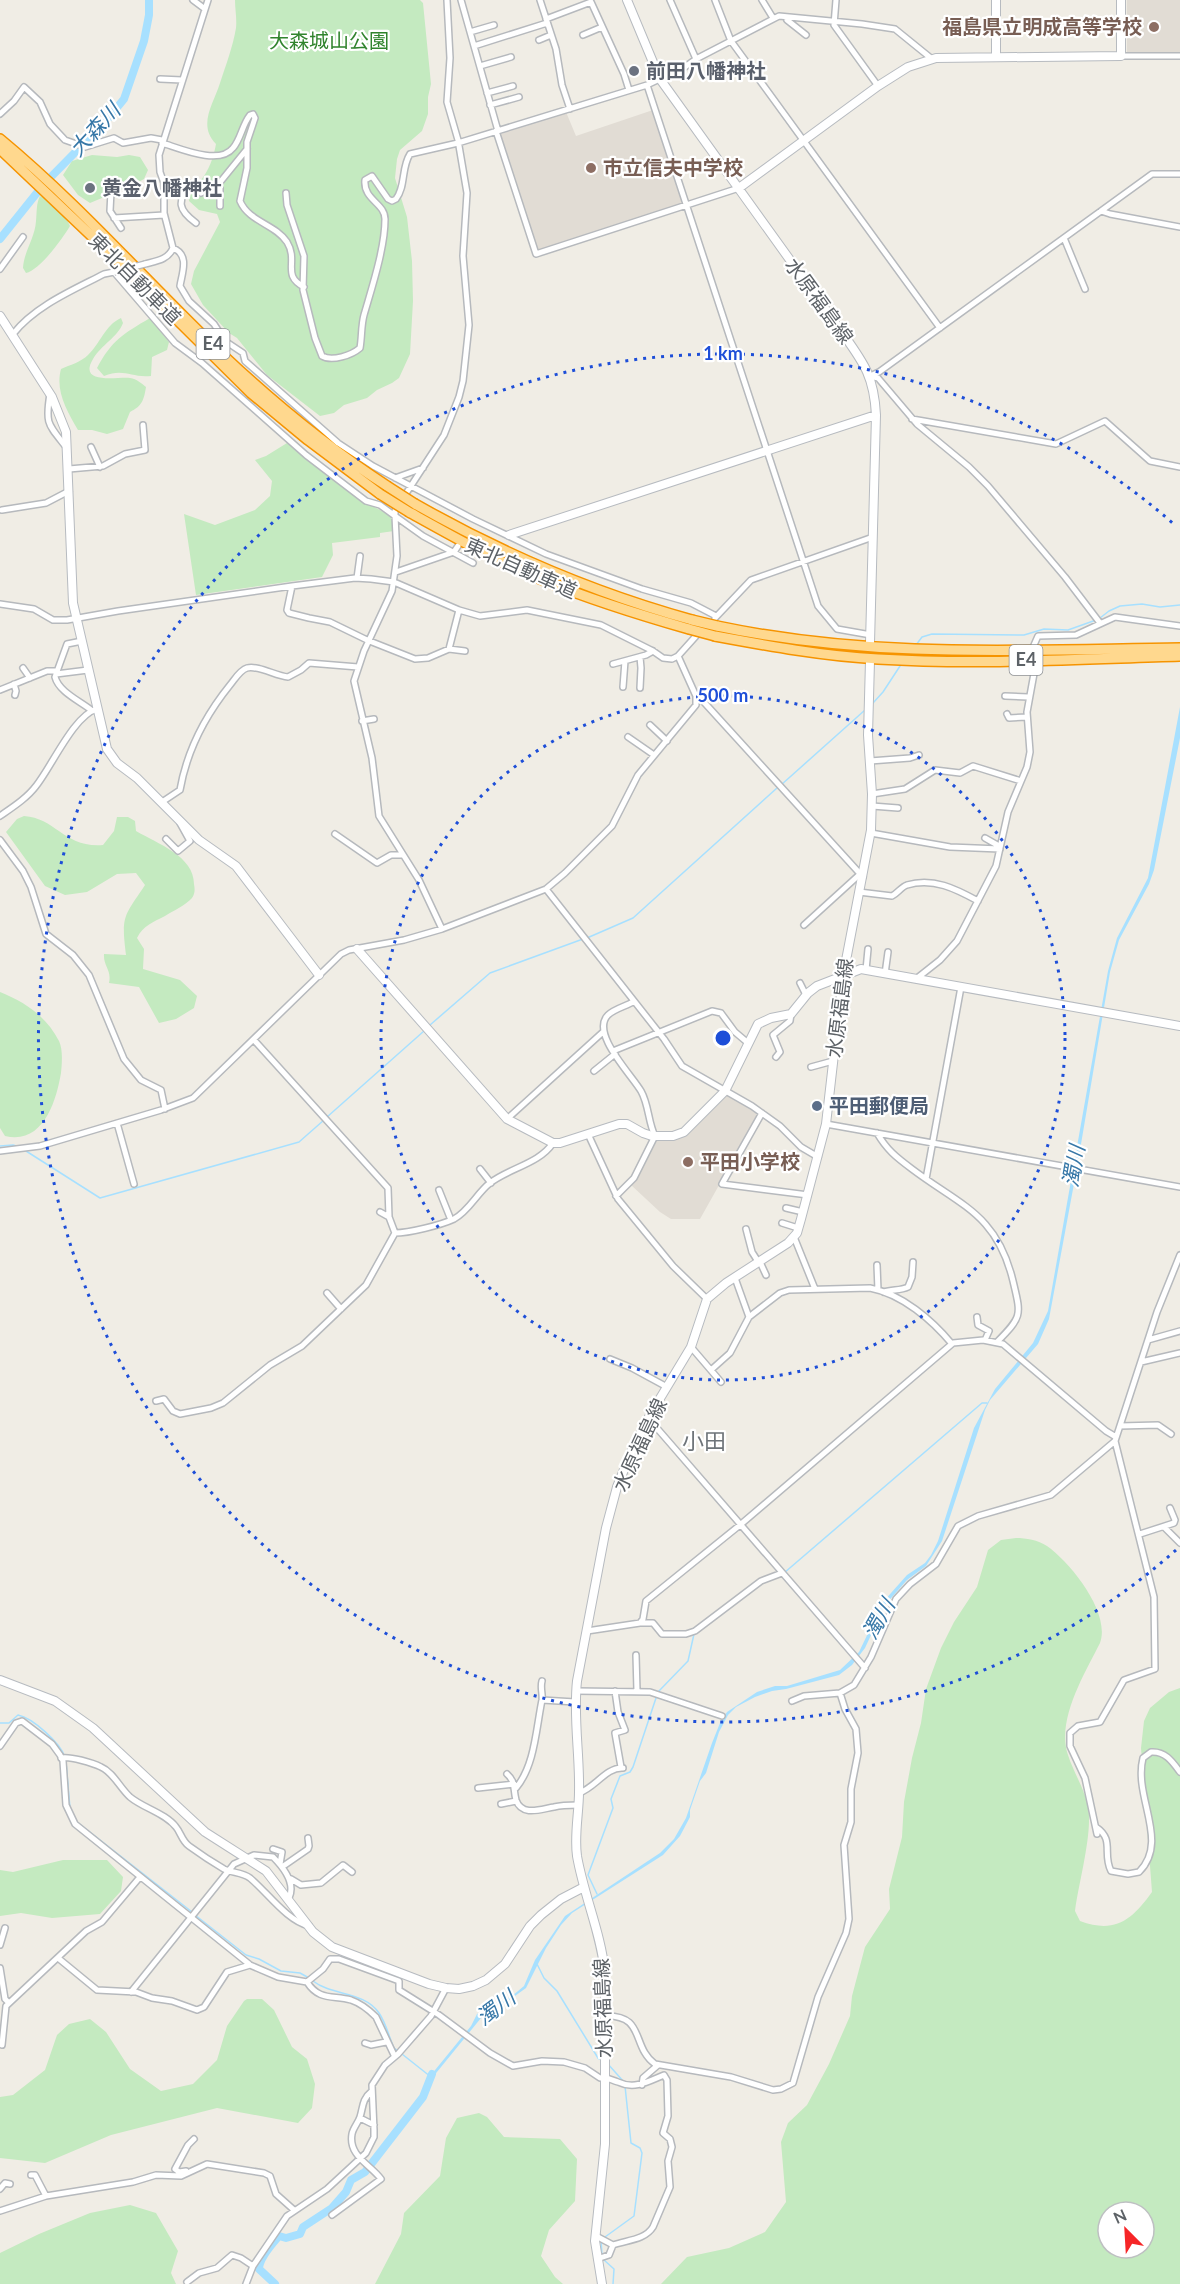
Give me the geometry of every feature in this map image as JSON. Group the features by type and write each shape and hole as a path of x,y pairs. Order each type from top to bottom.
{"highway":[{"name":"東北自動車道","path":"0,139 251,393 308,440 462,542 543,580 624,610 692,628 716,624 807,642 879,649 1144,653 1180,656"},
{"name":"東北自動車道","path":"0,149 37,177"},
{"name":"東北自動車道","path":"716,624 811,653 873,660 941,662 1144,653 1180,648"}],"street":[{"path":"193,0 205,9"},
{"path":"208,0 162,142 159,165 164,183 164,215 173,248 181,254 185,265 180,286 184,296 214,324 225,341 243,353 244,361 338,443 409,489 574,565 691,603 716,624 751,580 873,537"},
{"path":"409,489 444,435 459,397 469,325 463,241 467,194 459,143 447,102 450,58 447,0"},
{"path":"461,0 497,131 536,254 739,188 878,86 908,67 932,59 954,56 1180,56"},
{"path":"540,0 551,35 561,85 570,110"},
{"name":"水原福島線","path":"627,0 660,80 739,188 870,376 874,388 876,415 870,644"},
{"path":"670,0 696,59"},
{"path":"715,0 731,40 940,328"},
{"path":"762,0 773,18"},
{"path":"836,0 834,25 878,86"},
{"path":"996,0 996,56"},
{"path":"1121,0 1121,56"},
{"path":"474,46 546,21 586,1 591,2 629,90"},
{"path":"286,193 287,205 304,256 304,287 312,328 322,356 328,359 358,350 361,343 363,316 374,284 386,222 382,208 369,196 365,180 372,176 388,199 394,201 401,190 405,163 410,154 459,143 647,85 779,16 895,29 932,59"},
{"path":"787,18 806,35"},
{"path":"470,32 494,25"},
{"path":"583,35 602,27"},
{"path":"538,40 551,35"},
{"path":"480,66 511,57"},
{"path":"160,79 182,80"},
{"path":"647,85 818,606 837,629 871,634"},
{"path":"487,93 513,86"},
{"path":"0,114 14,101 24,87 40,102 56,132 65,140 82,146 114,138 123,143 151,138 208,156 223,155 234,147 243,124 253,114 255,118 248,137 247,168 240,201 245,211 284,238 293,260 291,276 294,282 304,287"},
{"path":"490,105 519,97"},
{"path":"201,193 214,185 217,186 247,149"},
{"path":"870,376 879,372 1152,174 1180,174"},
{"path":"189,183 180,200 184,211 196,223"},
{"path":"217,186 220,188 220,206"},
{"path":"111,191 110,211 121,228"},
{"path":"165,197 180,200"},
{"path":"1101,211 1180,227"},
{"path":"114,218 164,215"},
{"path":"0,269 23,237"},
{"path":"1064,238 1085,289"},
{"path":"13,334 28,317 40,309 104,274 165,258 173,248"},
{"path":"114,272 175,344 202,363 306,455 366,501 380,505 394,513 423,536 473,563"},
{"path":"0,316 50,394 63,423 69,469 71,588 94,709 110,754 199,840 236,866 319,975"},
{"path":"870,376 878,378 912,419 988,486 1070,583 1100,623"},
{"path":"50,394 46,414 48,424 68,451"},
{"path":"508,535 876,415"},
{"path":"912,419 1056,444 1105,421 1150,461 1180,466"},
{"path":"69,469 100,467 125,454 146,450 143,425"},
{"path":"91,447 100,467"},
{"path":"395,478 423,468"},
{"path":"2,510 46,503 69,491"},
{"path":"394,513 397,544 394,582 354,681 372,758 379,816 424,890 442,929"},
{"path":"468,529 473,519"},
{"path":"396,572 454,552 458,546"},
{"path":"357,578 360,556"},
{"path":"0,604 34,609 56,621 357,578 394,582 459,610 480,616 527,610 602,625 667,660 678,656 692,628"},
{"path":"292,586 287,612 324,620 416,659 428,658 449,649 465,651"},
{"path":"449,649 459,610"},
{"path":"1034,645 1038,636 1076,634 1115,617 1180,627"},
{"path":"82,641 67,644 56,673 58,685 94,709"},
{"path":"613,664 653,651"},
{"path":"0,1151 40,1146 165,1109 199,1094 341,954 442,929 546,889 612,826 634,780 691,713 697,699 678,656"},
{"path":"640,657 640,688"},
{"name":"水原福島線","path":"602,2284 597,2259 596,2236 605,2144 605,1973 576,1847 579,1793 576,1691 606,1528 617,1487 649,1419 691,1347 707,1299 782,1248 794,1237 803,1212 826,1124 843,976 870,833 872,794 869,706 873,660"},
{"path":"623,687 625,661"},
{"path":"162,802 180,790 190,751 204,722 243,670 250,668 288,677 309,663 358,667"},
{"path":"23,668 30,678"},
{"path":"916,979 949,951 996,866 1008,812 1027,767 1030,752 1028,697 1035,668"},
{"path":"0,690 47,671 56,673 88,670"},
{"path":"14,684 15,695"},
{"path":"1005,696 1028,697"},
{"path":"697,699 702,700 861,876 804,925"},
{"path":"0,816 34,788 54,761 77,722 94,709"},
{"path":"1007,714 1009,718 1027,717"},
{"path":"362,721 374,719"},
{"path":"650,725 667,741"},
{"path":"628,737 654,755"},
{"path":"870,761 910,758 919,755"},
{"path":"872,794 905,789 935,770 960,773 973,766 1021,781"},
{"path":"872,806 898,808"},
{"path":"166,839 178,851 190,841 180,822"},
{"path":"870,833 951,847 1000,848"},
{"path":"335,834 377,862 391,855 404,855"},
{"path":"985,838 1000,848"},
{"path":"0,840 23,871 31,887 46,933 73,956 89,975 124,1059 141,1080 161,1090 165,1109"},
{"path":"859,892 892,896 906,885 936,883 955,888 978,901"},
{"path":"546,889 682,1066 762,1113 780,1126 801,1147 818,1157"},
{"path":"357,949 507,1119 553,1143 560,1143 619,1124 627,1124 642,1133 655,1136 673,1136 684,1132 725,1091 758,1024 771,1018 791,1014"},
{"path":"867,970 868,949"},
{"path":"885,974 888,952"},
{"path":"776,1057 780,1052 773,1035 790,1022 791,1014 806,995 817,986 861,969 1180,1026"},
{"path":"800,983 806,995"},
{"path":"926,1179 961,987"},
{"path":"616,1196 634,1178 655,1136 644,1096 603,1032 604,1023 610,1013 633,1002"},
{"path":"594,1071 614,1052 658,1032 706,1013 717,1011 724,1015 735,1032 748,1043"},
{"path":"507,1119 603,1032"},
{"path":"156,1401 164,1399 173,1412 180,1414 211,1408 223,1403 270,1365 308,1342 366,1285 395,1233 390,1217 388,1188 384,1182 254,1040"},
{"path":"811,1068 833,1061"},
{"path":"762,1113 722,1184 808,1194"},
{"path":"117,1123 134,1184"},
{"path":"826,1124 1180,1187"},
{"path":"877,1133 886,1149 984,1221 1006,1255 1016,1295 1017,1317 1012,1327 998,1342"},
{"path":"588,1134 616,1196 667,1259 707,1299"},
{"path":"395,1233 404,1233 451,1220 464,1211 491,1183 543,1154 553,1143"},
{"path":"480,1169 491,1183"},
{"path":"439,1190 451,1220"},
{"path":"786,1208 803,1212"},
{"path":"380,1212 390,1217"},
{"path":"782,1223 798,1228"},
{"path":"746,1229 752,1252 766,1275"},
{"path":"794,1237 815,1289"},
{"path":"792,1701 804,1696 840,1693 854,1685 865,1668 896,1599 910,1584 936,1564 958,1526 978,1516 1051,1495 1115,1439 1148,1340 1180,1255"},
{"path":"711,1370 730,1353 749,1317 783,1291 902,1290 908,1287 912,1277 913,1262"},
{"path":"877,1265 881,1291"},
{"path":"735,1278 749,1317"},
{"path":"881,1291 924,1315 952,1344"},
{"path":"327,1293 341,1309"},
{"path":"978,1317 978,1325 989,1330 985,1340"},
{"path":"1148,1340 1180,1331"},
{"path":"640,1623 643,1619 646,1601 740,1525 952,1344 985,1340 998,1342 1018,1354 1115,1439 1140,1534 1156,1608 1155,1669 1124,1680 1100,1722 1074,1728 1069,1738 1070,1746 1086,1779 1097,1834"},
{"path":"691,1347 722,1382"},
{"path":"1141,1362 1180,1353"},
{"path":"610,1359 667,1387"},
{"path":"649,1419 865,1668"},
{"path":"1120,1426 1158,1425 1171,1434"},
{"path":"1140,1534 1165,1528 1175,1521 1170,1508"},
{"path":"1165,1528 1180,1543"},
{"path":"587,1631 652,1623 662,1634 689,1634 761,1581 782,1573"},
{"path":"636,1654 637,1691"},
{"path":"0,1680 55,1701 74,1713 109,1742 205,1832 266,1871 309,1926 330,1946 350,1956 446,1988 473,1986 497,1973 540,1915 561,1899 584,1887"},
{"path":"478,1788 515,1786 522,1781 536,1738 542,1700 542,1681"},
{"path":"576,1691 650,1692 722,1716"},
{"path":"579,1793 610,1771 622,1767 615,1733 625,1730 618,1712 615,1691"},
{"path":"604,2016 617,2015 627,2020 648,2058 658,2065 731,2077 773,2090 790,2086 796,2078 811,2018 846,1933 849,1919 843,1845 851,1822 851,1789 858,1753 856,1729 845,1709 840,1693"},
{"path":"542,1700 575,1702"},
{"path":"0,1746 16,1723 22,1721 52,1744 64,1757 100,1766 107,1770 131,1798 176,1827 188,1845 229,1871 249,1877 280,1909 288,1913 296,1922 309,1926"},
{"path":"1096,1827 1105,1834 1107,1858 1111,1871 1128,1874 1138,1872 1149,1859 1152,1846 1142,1779 1143,1758 1151,1752 1161,1752 1180,1772"},
{"path":"64,1757 66,1805 72,1822 140,1877 194,1915 250,1965 278,1977 310,1979 323,1969 331,1958"},
{"path":"507,1774 515,1786 516,1801 523,1808 534,1811 556,1806 578,1805"},
{"path":"501,1804 516,1801"},
{"path":"281,1866 308,1849 308,1838"},
{"path":"273,1849 282,1852 281,1866"},
{"path":"130,1992 234,1864 254,1855 273,1857 291,1879 304,1885 326,1881 343,1865 352,1872"},
{"path":"2,2045 5,2012 9,2002 86,1931 102,1922 140,1877"},
{"path":"289,1898 291,1879"},
{"path":"0,1945 5,1928"},
{"path":"330,1946 331,1958"},
{"path":"58,1958 98,1990 130,1992 172,2001 197,2010 207,2003 227,1972 250,1965"},
{"path":"331,1958 399,1981 399,1990 434,2011 461,2033 513,2066 542,2061 564,2062 585,2068 600,2078 605,2077 618,2083 642,2085 663,2075 666,2078 668,2116 663,2133 670,2139 672,2147 668,2161 670,2187 650,2232 613,2245 596,2236"},
{"path":"0,1968 5,1999 9,2002"},
{"path":"310,1979 311,1988 326,1997 352,2000 371,2012 376,2017 386,2042 398,2053"},
{"path":"246,2284 253,2266 287,2216 327,2189 371,2145 374,2125 372,2085 434,2011 446,1988"},
{"path":"365,2043 371,2045 386,2042"},
{"path":"642,2085 643,2078 658,2065"},
{"path":"332,2214 381,2179 359,2159 351,2138 365,2099 371,2092"},
{"path":"360,2118 374,2125"},
{"path":"194,2139 188,2145 175,2169 179,2172 207,2164 264,2173 272,2180 276,2194 294,2210"},
{"path":"0,2211 46,2196 133,2182 159,2175 181,2176 196,2168"},
{"path":"31,2175 35,2175 46,2196"},
{"path":"0,2189 5,2183 10,2184"},
{"path":"597,2259 609,2255 613,2245"},
{"path":"187,2282 217,2268 232,2255 253,2266"}],"shaded area":[{"name":"福島県立明成高等学校","path":"1127,0 1180,0 1180,54 1127,55"},
{"name":"市立信夫中学校","path":"653,110 682,201 681,204 541,251 537,250 499,136 566,112 576,136"},
{"name":"平田小学校","path":"726,1094 759,1114 700,1219 671,1219 631,1185 656,1138 674,1139"}],"green space":[{"name":"大森城山公園","path":"235,0 420,0 423,3 431,84 428,114 422,131 400,150 395,178 407,217 412,261 413,301 410,354 399,378 367,398 344,405 334,413 320,416 267,375 237,338 229,333 203,305 191,284 194,271 220,222 217,214 199,210 189,201 193,190 209,168 216,144 210,137 207,122 235,35"},
{"path":"92,155 140,157 148,170 144,179 90,203 78,195 63,175 72,161"},
{"path":"40,196 58,208 70,226 44,260 32,271 26,273 23,268 24,262 35,227"},
{"path":"121,318 123,323 121,328 93,359 90,367 91,373 102,378 137,380 146,387 143,399 140,405 130,412 123,429 107,434 92,430 78,430 61,393 61,369 85,357 111,325"},
{"path":"150,318 169,342 167,350 152,357 151,376 117,373 104,376 97,368 113,344 125,333"},
{"path":"287,443 357,498 391,517 394,531 380,533 380,537 332,543 333,555 322,577 196,595 184,514 215,525 255,510 270,496 272,481 255,460"},
{"path":"24,816 35,818 69,838 90,845 103,845 114,831 117,817 128,817 135,821 136,831 181,858 192,874 194,893 192,898 142,930 137,938 144,949 143,969 180,980 197,996 194,1008 176,1019 159,1023 139,987 109,983 104,954 126,955 124,924 128,911 145,885 136,873 117,874 87,892 65,895 45,886 6,832 17,819"},
{"path":"0,992 18,1000 41,1017 54,1032 62,1052 61,1073 51,1108 38,1128 18,1137 5,1136 0,1128"},
{"path":"1016,1538 1036,1541 1047,1546 1077,1576 1087,1590 1100,1618 1102,1631 1100,1643 1074,1697 1069,1712 1065,1741 1089,1815 1086,1850 1075,1911 1080,1921 1103,1926 1122,1922 1137,1910 1152,1892 1141,1748 1144,1721 1150,1708 1169,1692 1180,1688 1180,2284 661,2284 687,2257 729,2248 765,2232 786,2202 781,2142 788,2123 807,2105 829,2064 850,2016 852,1996 865,1947 890,1909 889,1889 902,1837 904,1802 926,1689 941,1648 954,1622 977,1587 988,1550 1001,1540"},
{"path":"63,1860 107,1860 123,1877 121,1891 100,1914 52,1918 21,1913 0,1916 0,1870 13,1872"},
{"path":"247,1999 262,1999 274,2010 292,2047 307,2059 315,2084 312,2108 298,2123 217,2108 111,2135 45,2163 0,2158 0,2097 13,2095 45,2070 57,2035 69,2024 90,2019 106,2032 130,2069 161,2091 193,2084 217,2060 227,2026"},
{"path":"479,2113 487,2117 504,2137 560,2139 577,2159 575,2201 549,2230 541,2256 555,2277 563,2284 375,2284 401,2234 404,2213 440,2176 446,2138 457,2118"},
{"path":"130,2205 156,2213 178,2251 171,2273 176,2284 0,2284 0,2253 90,2213"}],"water":[{"name":"濁川","path":"1180,707 1180,738 1154,870 1119,940 1110,972 1049,1319 1038,1344 990,1400 985,1410 942,1541 926,1566 907,1580 885,1605 865,1648 852,1665 839,1675 755,1697 736,1707 728,1715 719,1732 706,1773 700,1781 690,1810 690,1817 680,1836 663,1855 572,1913 546,1948 526,1988 481,2018 428,2083 431,2075 471,2026 477,2014 512,1996 524,1986 535,1960 565,1916 660,1853 674,1839 686,1818 712,1743 727,1712 757,1692 775,1686 787,1686 840,1670 859,1652 883,1602 907,1575 925,1563 931,1555 938,1541 974,1428 995,1389 1033,1343 1048,1311 1108,971 1117,938 1148,878"}],"waterway":[{"name":"大森川","path":"0,239 44,184 106,121 124,99 144,41 149,15 149,0"},
{"path":"1100,618 1120,606 1180,605"},
{"path":"916,645 922,637 932,634 1024,635 1044,629 1068,630 1096,620"},
{"path":"873,703 902,663"},
{"path":"781,785 865,710"},
{"path":"587,938 633,918 777,788"},
{"path":"430,1025 490,973 583,939"},
{"path":"327,1117 424,1031"},
{"path":"26,1151 100,1198 299,1142 324,1120"},
{"path":"0,1146 20,1147"},
{"path":"784,1573 982,1403 987,1403"},
{"path":"597,1894 588,1875 613,1808 611,1799 620,1776 630,1772 633,1767 658,1692 688,1661 694,1634"},
{"path":"0,1723 9,1723 18,1715 24,1717 52,1738 65,1757"},
{"path":"66,1762 70,1808"},
{"path":"77,1822 192,1912"},
{"path":"195,1915 246,1955 281,1971 300,1973 309,1978"},
{"path":"537,1964 544,1978 557,1991 598,2058 603,2061"},
{"path":"313,1981 329,1989 357,1997 373,2006 386,2026 394,2048 398,2051"},
{"path":"402,2054 431,2077"},
{"path":"607,2063 624,2082"},
{"name":"濁川","path":"275,2284 259,2269 261,2260 270,2247 279,2236 286,2238 300,2234 303,2227 332,2208 346,2192 351,2180 365,2172 423,2097 432,2074"},
{"path":"605,2237 634,2216 642,2153 640,2148 631,2143 625,2086"},
{"path":"601,2240 602,2255"},
{"path":"604,2260 614,2269 613,2284"}],"place":[{"name":"福島県立明成高等学校","path":"1154,27"},
{"name":"前田八幡神社","path":"634,71"},
{"name":"市立信夫中学校","path":"591,168"},
{"name":"黄金八幡神社","path":"90,188"},
{"name":"平田郵便局","path":"817,1106"},
{"name":"平田小学校","path":"688,1162"}],"district":[{"name":"小田","path":"704,1441"}]}
